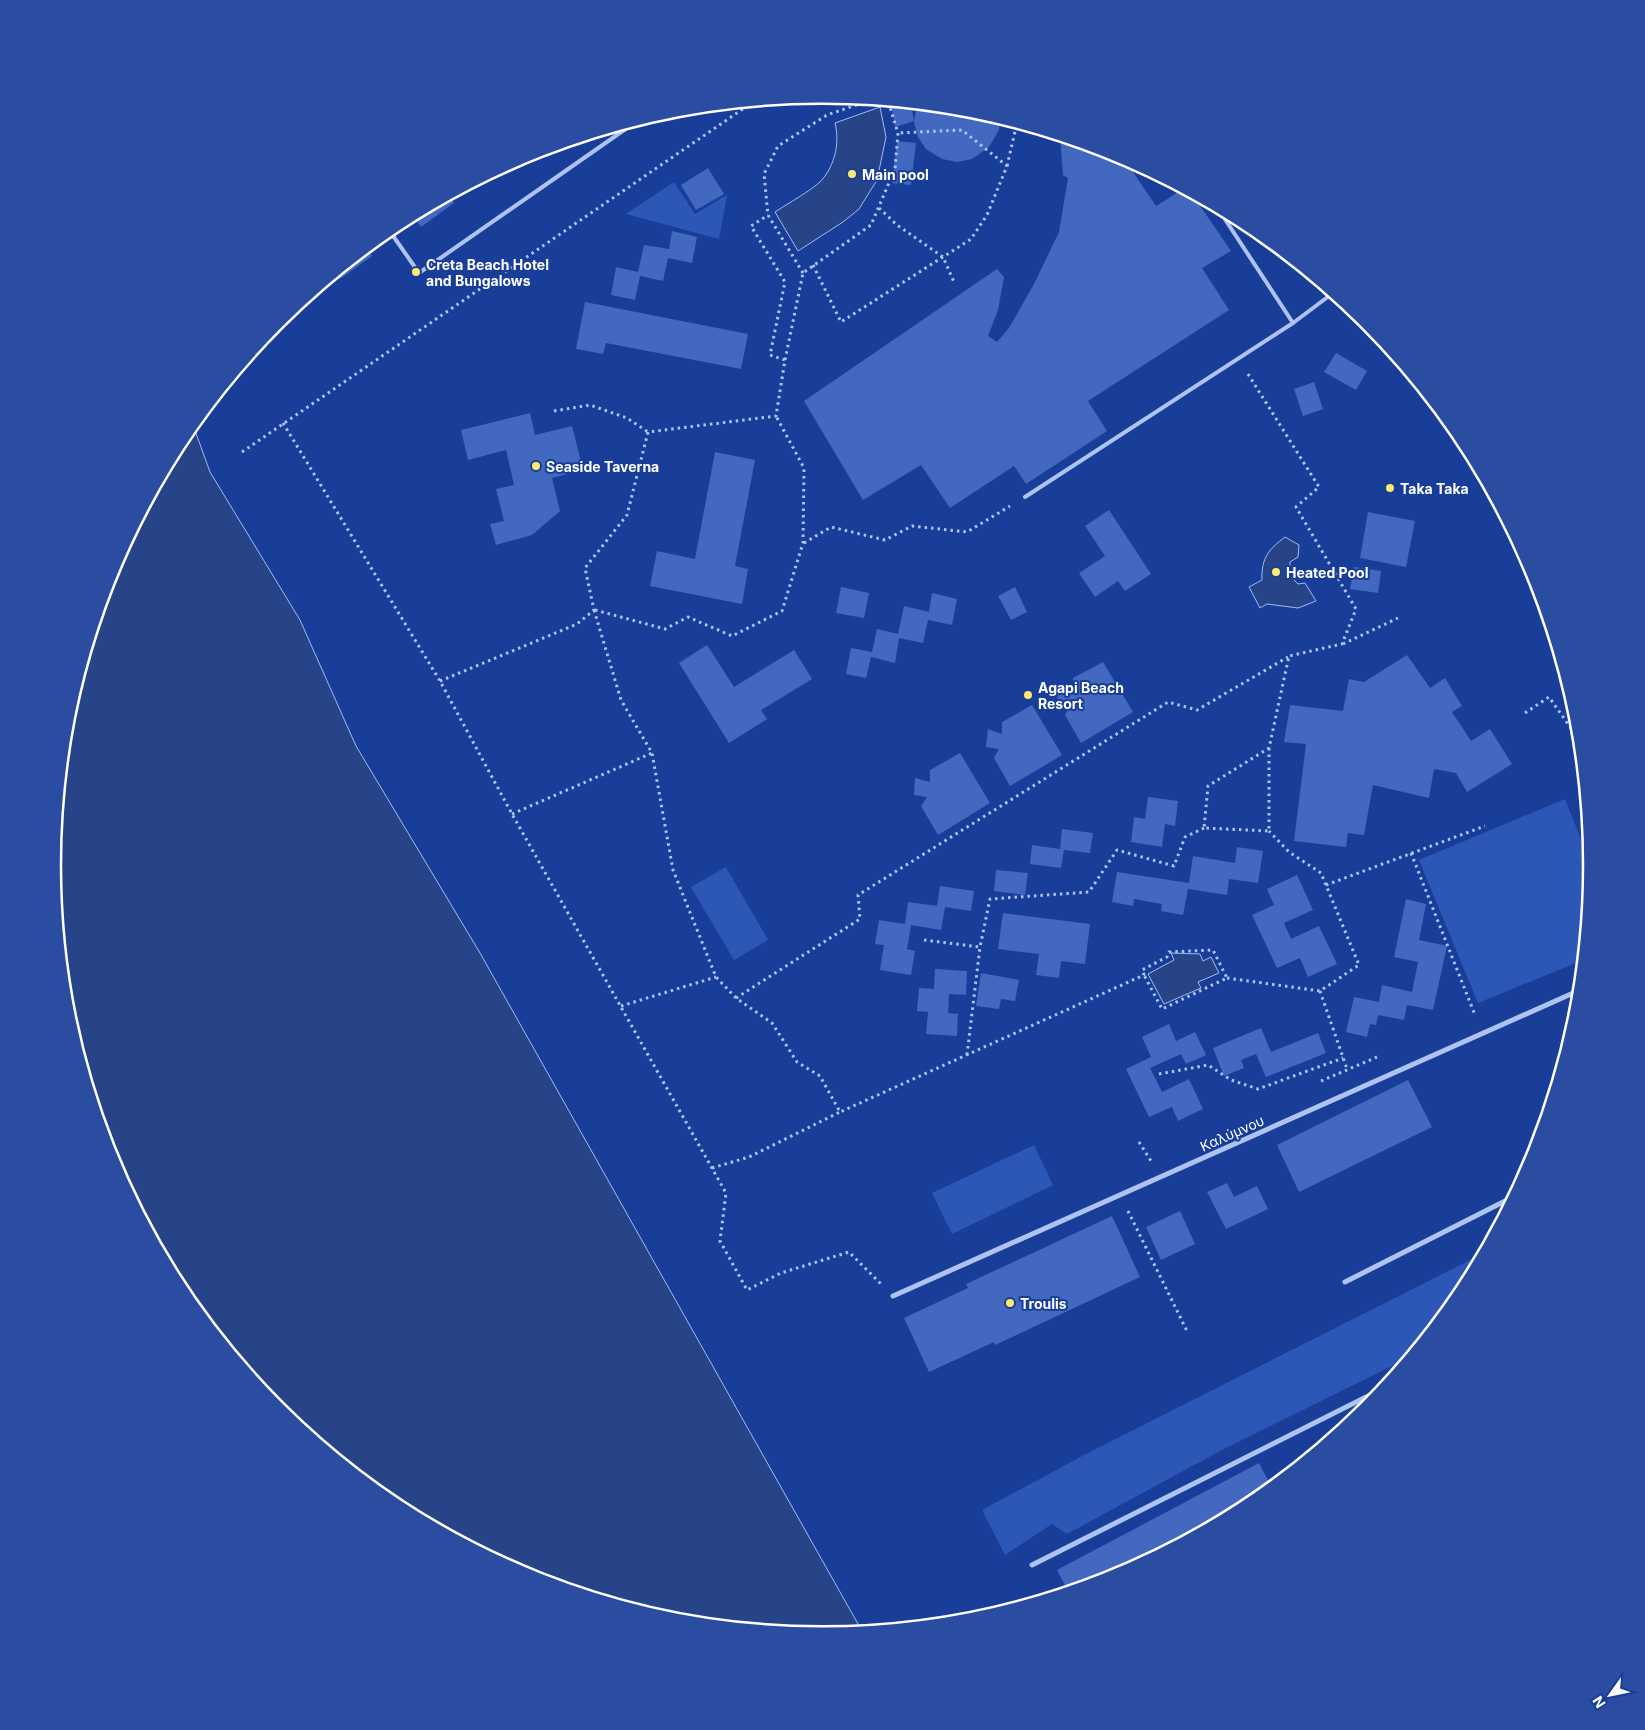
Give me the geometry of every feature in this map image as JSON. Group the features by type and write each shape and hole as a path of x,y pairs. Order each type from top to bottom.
{"street":[{"name":"Καλύμνου","path":"892,1296 1572,993"},
{"path":"1345,1282 1506,1201"},
{"path":"1032,1565 1367,1396"}],"lane":[{"path":"394,237 419,273 621,131"},
{"path":"1225,220 1293,324"},
{"path":"1024,497 1293,324 1328,297"}],"path":[{"path":"803,273 768,215 764,174 778,146 827,115 857,105"},
{"path":"594,610 665,629 688,617 732,636 782,612 803,544 804,468 776,416 785,360 803,273 871,225 895,169 898,133 890,107"},
{"path":"242,452 744,108"},
{"path":"813,265 841,322 971,239 987,215 1007,166 1016,129"},
{"path":"898,133 962,130 1007,166"},
{"path":"879,208 897,225 943,257 954,282"},
{"path":"768,215 752,226 785,282 770,355 785,360"},
{"path":"1238,359 1319,487 1296,507 1356,609 1342,644"},
{"path":"554,411 590,405 627,418 648,432 776,416"},
{"path":"283,423 440,681 512,814 726,1193 720,1241 747,1290 781,1273 849,1252 892,1296"},
{"path":"648,432 627,515 585,568 594,610 621,700 652,753 673,870 716,978 736,998 772,1023 797,1062 820,1076 840,1112"},
{"path":"803,544 831,527 885,540 912,526 967,532 1024,497"},
{"path":"440,681 577,624 594,610"},
{"path":"736,998 860,919 858,895 1168,702 1197,710 1289,656 1342,644 1398,618"},
{"path":"1227,978 1213,950 1169,952 1167,957 1142,970 1162,1009 1227,978 1320,991 1359,965 1321,873 1289,852 1269,831 1269,748 1289,656"},
{"path":"1525,712 1549,697 1571,728"},
{"path":"1204,828 1208,786 1269,748"},
{"path":"512,814 652,753"},
{"path":"1326,886 1485,826"},
{"path":"967,1054 980,947 990,898 1089,892 1117,850 1174,866 1184,837 1204,828 1269,831"},
{"path":"1411,853 1475,1015"},
{"path":"924,940 980,947"},
{"path":"712,1168 749,1156 840,1112 1144,975"},
{"path":"621,1006 716,978"},
{"path":"1320,991 1347,1069"},
{"path":"1159,1074 1208,1065 1231,1080 1258,1089 1343,1058"},
{"path":"1120,1195 1188,1334"}],"shaded area":[{"name":"Main pool","path":"880,107 886,137 877,180 859,209 843,222 798,251 775,212 812,189 826,175 835,154 837,138 835,123"},
{"path":"674,182 695,214 727,195 719,239 626,214"},
{"path":"196,434 210,472 300,620 356,746 480,953 859,1625 773,1625 723,1620 674,1612 578,1586 486,1548 400,1498 359,1469 284,1403 250,1367 219,1328 163,1246 119,1156 87,1062 76,1014 63,915 61,865 63,815 76,716 87,668 102,620 119,574 140,528 163,484"},
{"name":"Heated Pool","path":"1285,537 1299,545 1298,557 1290,562 1290,576 1298,584 1305,583 1316,601 1298,608 1267,604 1260,608 1249,587 1262,580 1263,566 1267,555"},
{"path":"1565,799 1583,845 1582,915 1577,962 1478,1003 1419,860"},
{"path":"726,867 768,940 734,960 691,887"},
{"path":"1171,953 1200,954 1203,961 1211,957 1219,973 1198,982 1201,988 1164,1004 1148,974 1174,960"},
{"path":"1034,1145 1053,1185 952,1234 932,1193"},
{"path":"1474,1258 1455,1288 1398,1363 1220,1451 1067,1534 1052,1524 1005,1555 982,1510 1086,1454"}],"building":[{"path":"892,107 912,109 914,121 895,127"},
{"path":"916,109 971,118 999,125 999,130 989,147 972,159 957,162 942,159 926,149 918,137 914,122"},
{"path":"897,141 916,143 911,185 892,183"},
{"path":"1060,142 1132,170 1156,206 1178,192 1199,204 1231,251 1202,268 1229,310 1088,401 1107,431 1026,484 1014,466 950,508 921,465 863,500 804,401 997,269 1004,277 998,310 988,336 997,342 1009,328 1034,284 1059,232 1068,178 1063,175"},
{"path":"708,168 724,194 696,210 681,185"},
{"path":"452,200 454,203 421,227 417,221"},
{"path":"672,231 697,237 692,263 668,258 663,281 640,276 635,300 611,295 616,267 638,272 644,245 669,249"},
{"path":"370,253 372,256 340,279 339,278"},
{"path":"585,302 748,334 741,369 606,343 603,354 576,349"},
{"path":"1336,353 1367,371 1356,390 1324,372"},
{"path":"1314,382 1323,409 1303,416 1294,389"},
{"path":"530,413 535,435 572,426 583,470 552,478 560,511 532,535 496,545 490,524 504,521 496,489 514,485 506,450 468,460 461,430"},
{"path":"715,452 755,460 735,566 748,569 742,604 650,586 657,551 695,559"},
{"path":"1109,510 1151,574 1125,591 1118,581 1095,597 1079,573 1105,556 1085,526"},
{"path":"1368,512 1415,521 1406,567 1360,558"},
{"path":"1354,567 1381,571 1378,593 1350,589"},
{"path":"841,587 869,593 864,618 836,613"},
{"path":"1015,587 1027,612 1011,620 998,596"},
{"path":"932,593 957,599 952,625 928,620 923,643 899,638 895,663 871,657 866,678 846,674 851,648 872,652 877,629 898,634 904,606 929,612"},
{"path":"707,645 734,687 794,650 812,679 761,710 767,719 729,743 679,663"},
{"path":"1407,655 1430,688 1445,678 1462,706 1452,712 1471,741 1490,729 1512,764 1467,792 1456,773 1434,769 1429,798 1373,785 1364,835 1348,833 1346,847 1294,841 1306,744 1284,742 1290,705 1343,711 1349,679 1364,682"},
{"path":"1103,662 1133,712 1081,743 1065,715 1070,705 1057,704 1058,686 1073,691 1073,678"},
{"path":"1032,705 1062,755 1010,786 994,758 999,749 986,747 988,729 1002,734 1002,722"},
{"path":"960,753 990,803 938,835 921,806 927,797 914,795 915,778 930,782 930,770"},
{"path":"1148,797 1178,801 1175,826 1165,824 1162,847 1131,842 1134,817 1145,819"},
{"path":"1062,829 1093,833 1090,853 1064,850 1061,868 1030,864 1032,845 1060,849"},
{"path":"1237,847 1263,851 1258,883 1229,879 1227,895 1188,889 1183,915 1161,911 1162,904 1134,899 1133,906 1112,902 1117,872 1189,883 1193,856 1235,863"},
{"path":"996,870 1028,873 1025,895 994,891"},
{"path":"1297,875 1313,910 1284,923 1291,939 1319,926 1337,964 1308,977 1300,958 1277,968 1252,915 1274,905 1267,889"},
{"path":"940,886 974,891 971,911 945,907 941,930 911,925 907,949 915,951 911,975 880,970 884,945 875,944 879,920 905,924 908,902 937,906"},
{"path":"1406,899 1426,904 1419,940 1447,946 1433,1010 1407,1005 1404,1020 1378,1015 1376,1025 1370,1024 1367,1037 1346,1032 1354,997 1379,1002 1382,985 1412,992 1418,962 1394,957"},
{"path":"1003,913 1090,924 1085,964 1061,961 1059,978 1036,975 1039,954 998,949"},
{"path":"935,969 967,971 966,995 949,994 948,1013 958,1014 957,1036 926,1034 928,1012 917,1011 919,988 934,989"},
{"path":"981,973 1019,980 1015,1001 1001,999 999,1009 976,1006"},
{"path":"1169,1024 1176,1041 1195,1032 1206,1055 1186,1064 1181,1054 1150,1068 1162,1092 1189,1079 1203,1109 1178,1121 1172,1107 1149,1117 1126,1069 1151,1057 1142,1037"},
{"path":"1261,1028 1271,1052 1318,1033 1326,1053 1266,1077 1256,1054 1241,1060 1244,1068 1224,1076 1213,1048"},
{"path":"1408,1080 1432,1127 1299,1192 1277,1145"},
{"path":"1227,1183 1234,1197 1257,1186 1268,1209 1226,1229 1207,1192"},
{"path":"1180,1211 1195,1244 1161,1260 1146,1227"},
{"name":"Troulis","path":"1112,1216 1140,1277 995,1345 994,1342 929,1372 904,1318 968,1288 966,1284"},
{"path":"1259,1463 1269,1481 1203,1524 1159,1548 1114,1568 1066,1586 1057,1570"}],"place":[{"name":"Main pool","path":"852,174"},
{"name":"Creta Beach Hotel and Bungalows","path":"416,272"},
{"name":"Seaside Taverna","path":"536,466"},
{"name":"Taka Taka","path":"1390,488"},
{"name":"Heated Pool","path":"1276,572"},
{"name":"Agapi Beach Resort","path":"1028,695"},
{"name":"Troulis","path":"1010,1303"}]}
